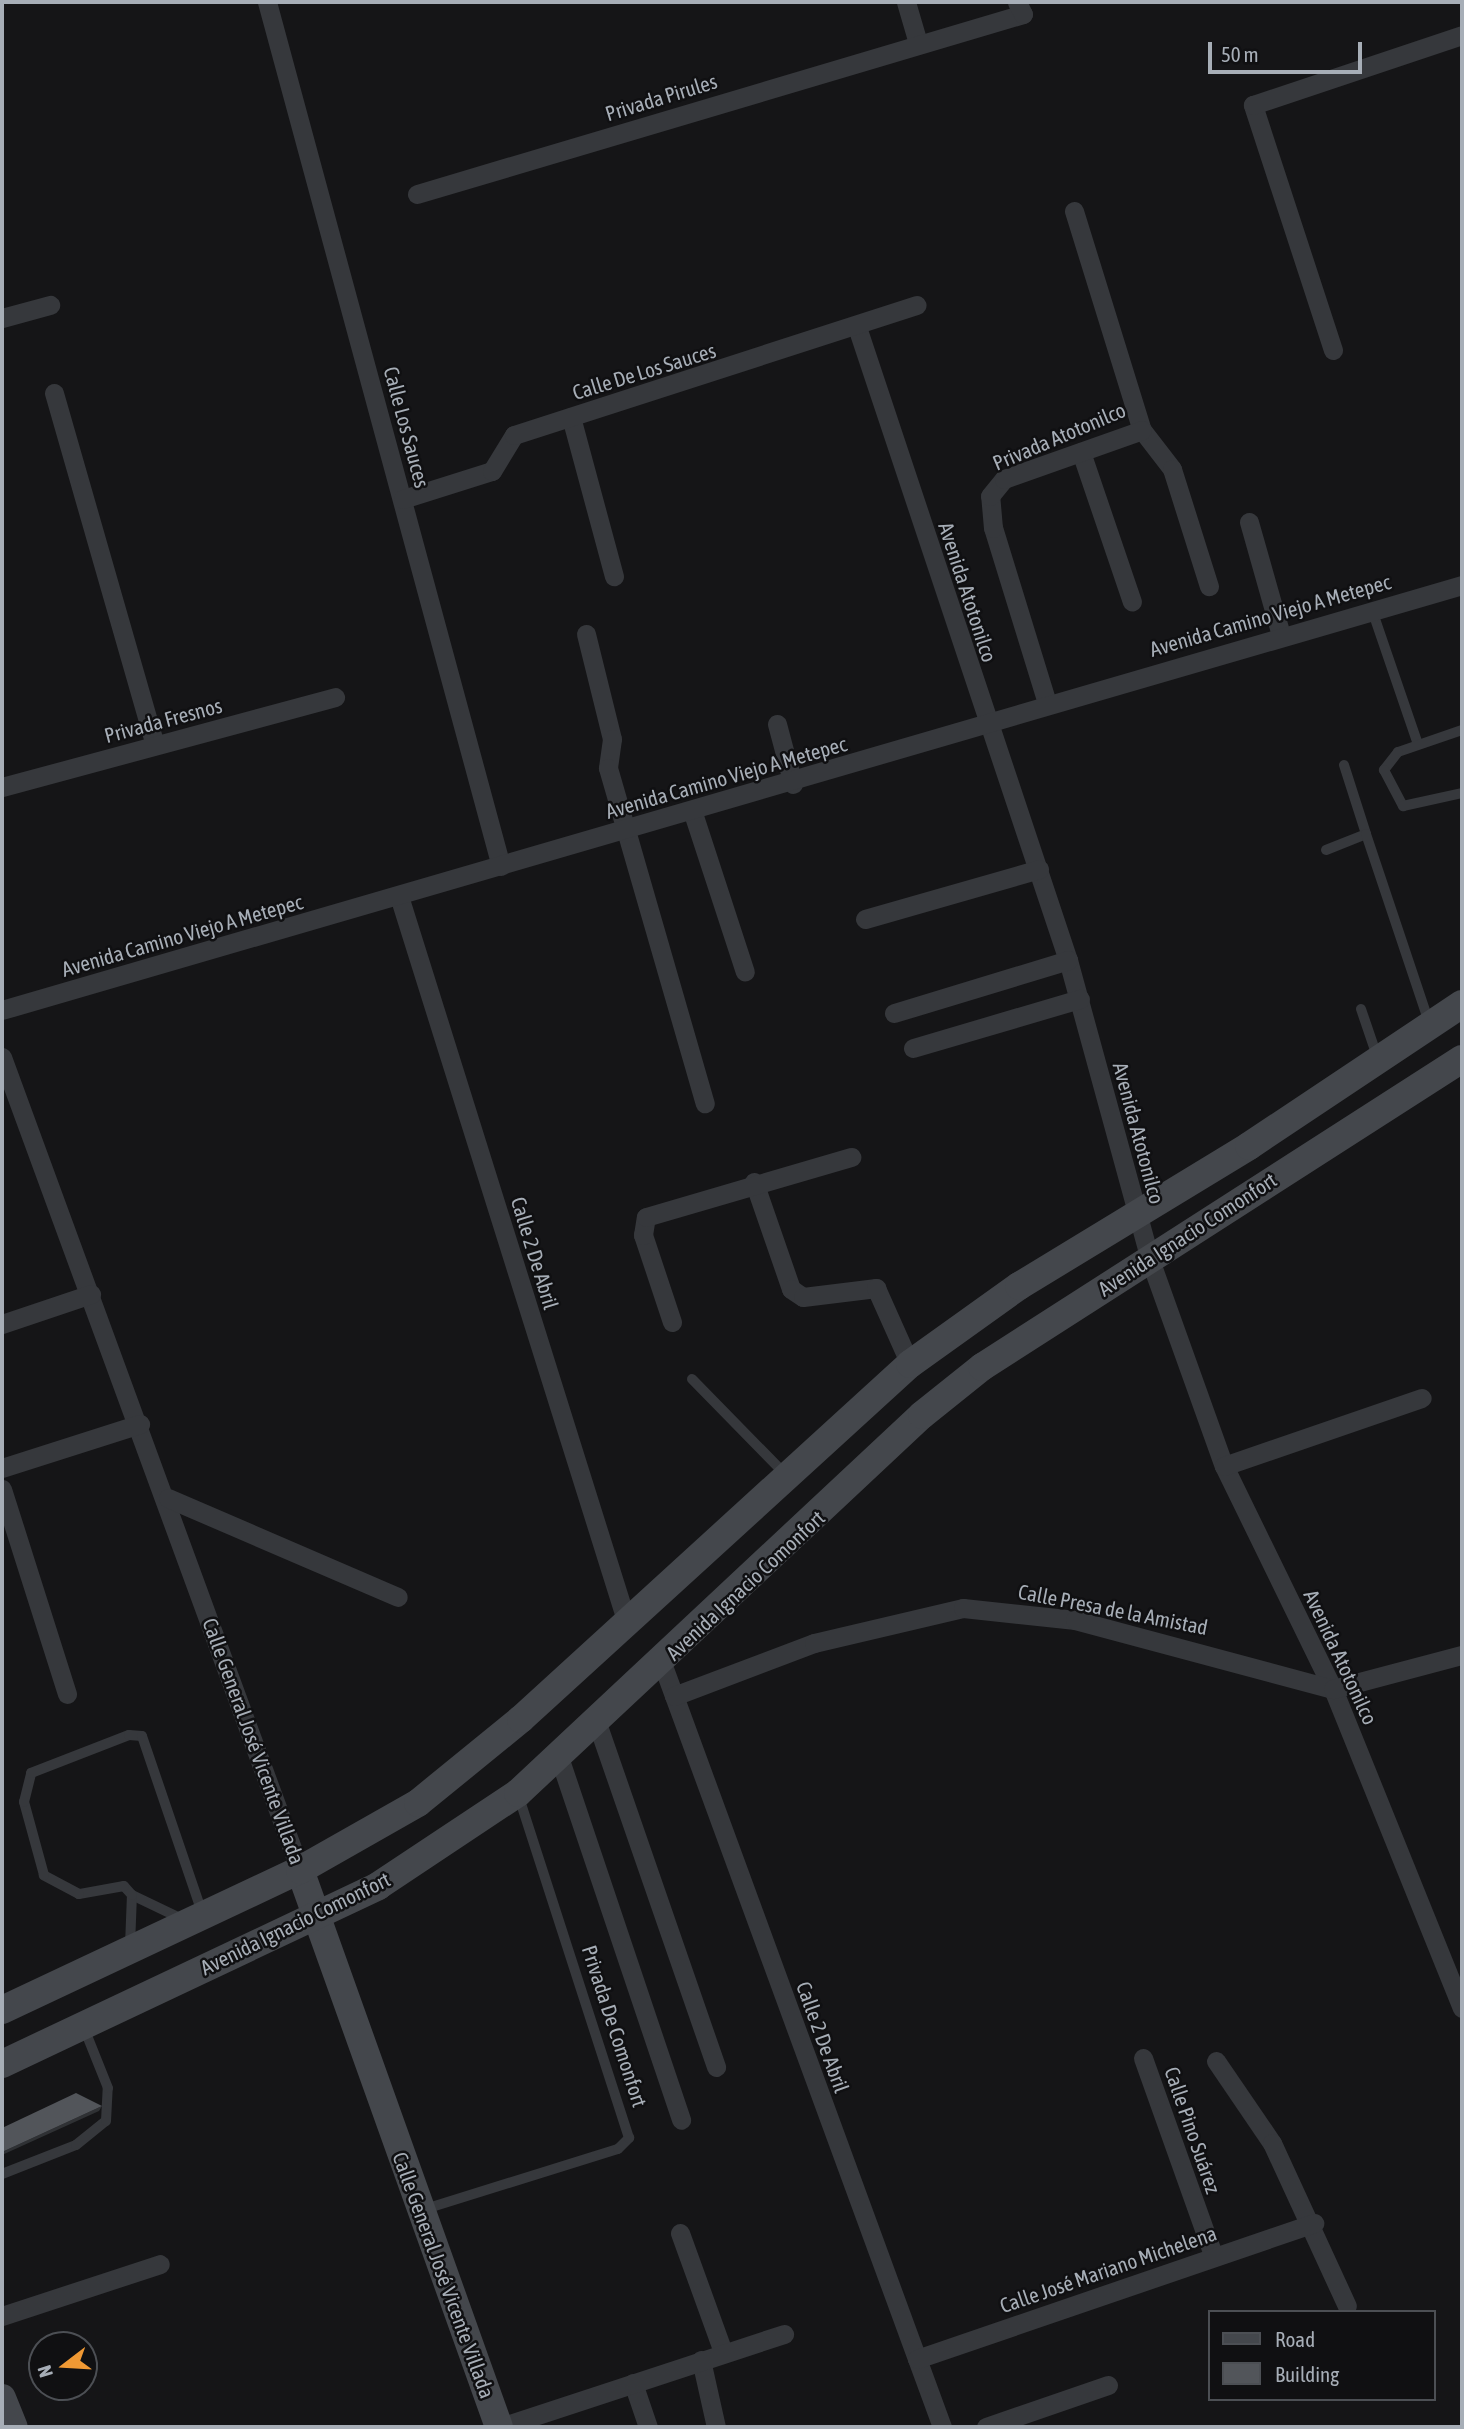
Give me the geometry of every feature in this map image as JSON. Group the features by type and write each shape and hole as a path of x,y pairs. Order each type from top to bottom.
{"main road":[{"name":"Avenida Ignacio Comonfort","path":"2,2010 130,1947 300,1870 418,1803 468,1766 910,1364 1019,1286 1138,1216 1462,1004"},
{"name":"Avenida Ignacio Comonfort","path":"2,2064 82,2023 318,1917 377,1886 518,1793 558,1754 597,1723 662,1663 922,1415 982,1367 1149,1257 1462,1059"},
{"name":"Calle General José Vicente Villada","path":"300,1870 419,2211 500,2427"},
{"path":"2,2398 14,2427"}],"street":[{"name":"Calle Los Sauces","path":"267,2 501,866"},
{"path":"906,2 918,43"},
{"name":"Privada Pirules","path":"417,194 918,43 1020,8"},
{"path":"1333,350 1253,105 1462,35"},
{"name":"Privada Atotonilco","path":"1047,703 993,528 990,496 1004,479 1142,430 1074,212"},
{"path":"2,318 50,305"},
{"name":"Calle De Los Sauces","path":"403,499 492,471 505,441 571,417 857,327 916,305"},
{"name":"Avenida Atotonilco","path":"857,327 986,721 1039,869 1068,960 1149,1257 1224,1465 1333,1689 1462,2008"},
{"path":"54,393 155,745"},
{"path":"571,417 614,576"},
{"path":"1142,430 1172,469 1209,586"},
{"path":"1081,452 1132,602"},
{"path":"1249,522 1281,635"},
{"name":"Avenida Camino Viejo A Metepec","path":"2,1010 692,810 793,784 986,721 1462,585"},
{"path":"586,634 612,739 606,761 705,1103"},
{"name":"Privada Fresnos","path":"2,787 335,697"},
{"path":"777,724 793,784"},
{"path":"692,810 745,972"},
{"path":"865,919 1039,869"},
{"name":"Calle 2 De Abril","path":"400,896 627,1623"},
{"path":"894,1013 1068,960"},
{"path":"913,1048 1080,999"},
{"name":"Calle General José Vicente Villada","path":"2,1057 168,1498 300,1870"},
{"path":"671,1322 643,1235 646,1217 754,1182 851,1157"},
{"path":"754,1182 790,1289 803,1297 876,1288 910,1364"},
{"path":"2,1324 91,1293"},
{"path":"1224,1465 1422,1398"},
{"path":"2,1468 140,1424"},
{"path":"2,1489 67,1694"},
{"path":"168,1498 398,1597"},
{"name":"Calle Presa de la Amistad","path":"674,1696 814,1643 963,1608 1075,1620 1333,1689 1462,1655"},
{"name":"Calle 2 De Abril","path":"662,1663 942,2427"},
{"path":"597,1723 716,2067"},
{"path":"558,1754 681,2120"},
{"name":"Calle Pino Suárez","path":"1143,2058 1214,2257"},
{"path":"1216,2061 1254,2111 1314,2223 1347,2306"},
{"name":"Calle José Mariano Michelena","path":"917,2359 1314,2223"},
{"path":"681,2233 723,2352"},
{"path":"2,2316 160,2264"},
{"path":"500,2427 784,2334"},
{"path":"701,2360 716,2427"},
{"path":"633,2382 648,2427"},
{"path":"986,2427 1108,2385"}],"lane":[{"path":"1372,610 1418,744"},
{"path":"1462,730 1398,752 1384,770 1403,806 1462,793"},
{"path":"1344,765 1431,1026"},
{"path":"1326,850 1366,834"},
{"path":"1361,1009 1378,1060"},
{"path":"692,1378 787,1476"},
{"path":"129,1735 142,1737 149,1750 194,1917 132,1895 124,1886 79,1894 44,1875 24,1802 31,1773 129,1735"},
{"name":"Privada De Comonfort","path":"419,2211 618,2149 629,2138 518,1793"},
{"path":"130,1947 132,1895"},
{"path":"2,2174 76,2145 106,2121 108,2088 82,2023"}],"building":[{"path":"76,2093 102,2106 2,2152 2,2128"}]}
